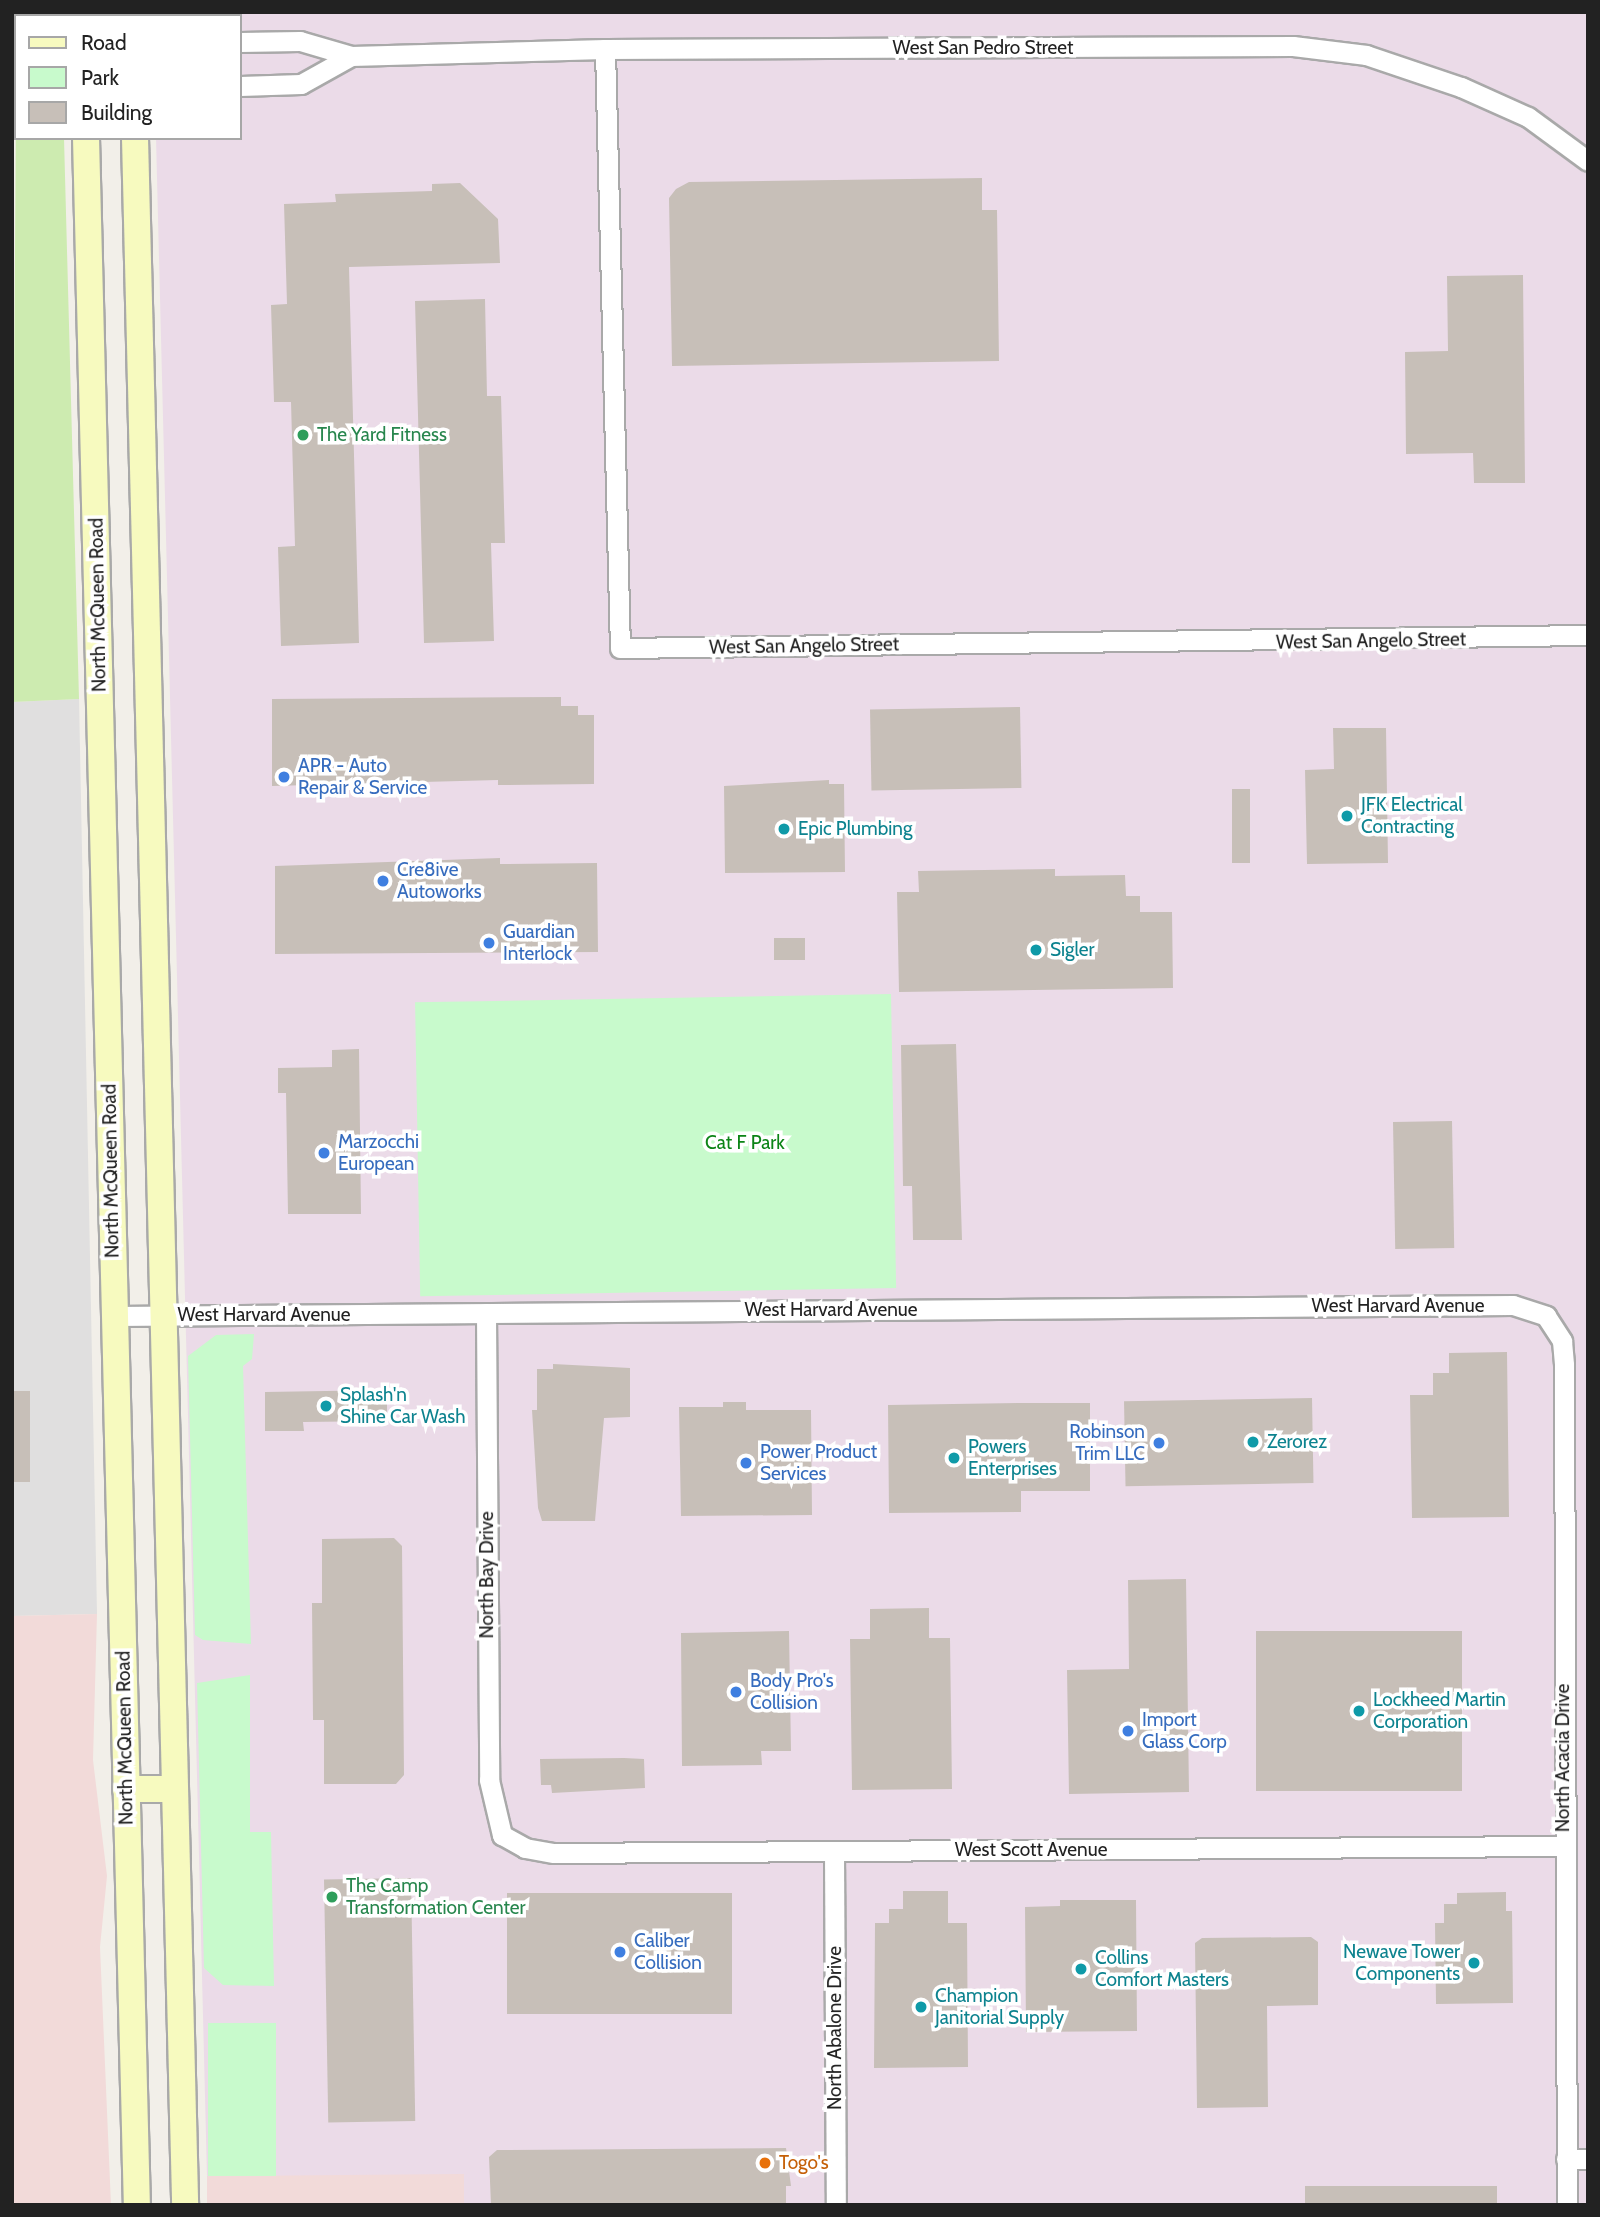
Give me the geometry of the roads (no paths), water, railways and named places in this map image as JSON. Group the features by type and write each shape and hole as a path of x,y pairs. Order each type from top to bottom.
{"main road":[{"name":"North McQueen Road","path":"86,140 137,2205"},
{"path":"135,140 185,2205"},
{"path":"126,1789 176,1789"}],"street":[{"name":"West San Pedro Street","path":"242,42 300,41 351,57 605,49 1293,46 1366,55 1461,86 1528,117 1588,161"},
{"name":"West San Angelo Street","path":"605,49 620,648 1588,635"},
{"name":"West San Pedro Street","path":"242,86 302,84 351,57"},
{"name":"West Harvard Avenue","path":"115,1316 1517,1305 1546,1316"},
{"name":"North Bay Drive","path":"486,1313 489,1780 502,1835"},
{"name":"North Acacia Drive","path":"1546,1316 1562,1341 1564,1365 1563,1846 1567,2205"},
{"name":"West Scott Avenue","path":"502,1835 525,1848 554,1853 1563,1846"},
{"name":"North Abalone Drive","path":"834,1851 836,2205"},
{"path":"1566,2158 1588,2158"}],"place":[{"name":"The Yard Fitness","path":"303,435"},
{"name":"APR - Auto Repair & Service","path":"284,777"},
{"name":"JFK Electrical Contracting","path":"1347,816"},
{"name":"Epic Plumbing","path":"784,829"},
{"name":"Cre8ive Autoworks","path":"383,881"},
{"name":"Guardian Interlock","path":"489,943"},
{"name":"Sigler","path":"1036,950"},
{"name":"Marzocchi European","path":"324,1153"},
{"name":"Splash'n Shine Car Wash","path":"326,1406"},
{"name":"Zerorez","path":"1253,1442"},
{"name":"Robinson Trim LLC","path":"1159,1443"},
{"name":"Powers Enterprises","path":"954,1458"},
{"name":"Power Product Services","path":"746,1463"},
{"name":"Body Pro's Collision","path":"736,1692"},
{"name":"Lockheed Martin Corporation","path":"1359,1711"},
{"name":"Import Glass Corp","path":"1128,1731"},
{"name":"The Camp Transformation Center","path":"332,1897"},
{"name":"Caliber Collision","path":"620,1952"},
{"name":"Newave Tower Components","path":"1474,1963"},
{"name":"Collins Comfort Masters","path":"1081,1969"},
{"name":"Champion Janitorial Supply","path":"921,2007"},
{"name":"Togo's","path":"765,2163"}],"park label":[{"name":"Cat F Park","path":"745,1143"}]}
